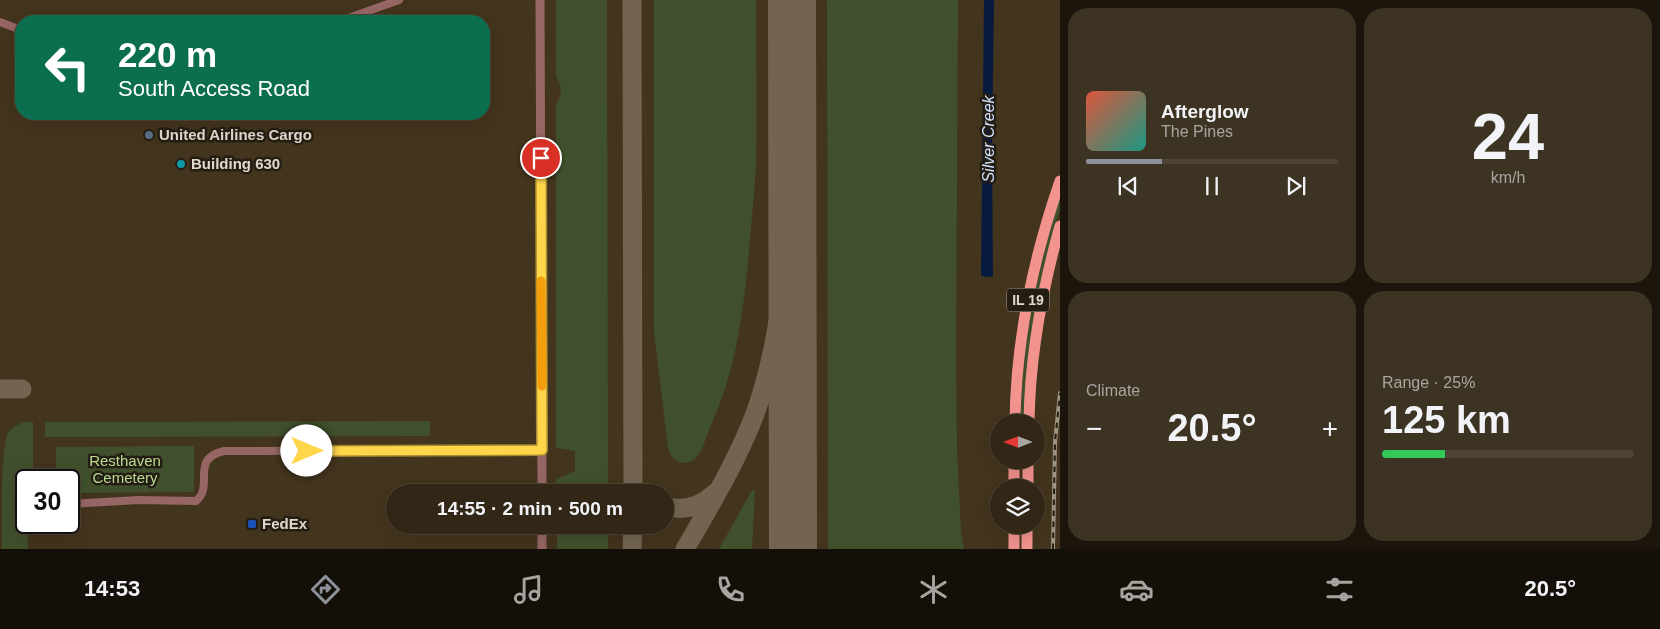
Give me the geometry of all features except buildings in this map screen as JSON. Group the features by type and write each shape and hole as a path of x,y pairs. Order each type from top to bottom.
{"main road":[{"name":"IL 19","path":"1014,414 1016,386 1034,267 1060,181"},
{"name":"IL 19","path":"1029,414 1034,344 1048,268 1060,226"},
{"path":"1014,534 1014,549"},
{"path":"1027,534 1027,549"}],"street":[{"path":"357,15 400,0"},
{"path":"540,0 542,484"},
{"path":"0,22 15,28"},
{"path":"80,503 139,500 196,501 203,493 204,467 207,459 214,453 224,451 542,450"},
{"path":"542,534 542,549"}],"green space":[{"path":"556,0 607,0 608,484 556,484 556,479 575,471 575,451 556,448 556,105 561,91 556,77"},
{"path":"654,0 756,0 756,163 742,313 733,360 719,406 700,453 694,460 686,463 676,460 668,448 654,332"},
{"path":"827,0 958,0 957,450 961,531 964,549 828,549"},
{"path":"1060,194 1060,209 1050,243 1025,414 1021,414 1029,327 1040,268"},
{"path":"430,421 430,436 45,437 45,422"},
{"path":"24,422 33,422 33,469 15,469 15,534 28,534 28,549 2,549 2,489 5,443 8,433 15,426"},
{"name":"Resthaven Cemetery","path":"194,446 194,492 80,493 80,469 56,469 56,447"},
{"path":"752,490 755,490 752,549 719,549"},
{"path":"557,534 608,534 608,549 557,549"}],"water":[{"name":"Silver Creek","path":"984,0 994,0 993,276 991,277 981,276"}],"taxiway":[{"path":"632,0 633,484"},
{"path":"685,549 740,449 755,414 765,382 779,317 793,151"},
{"path":"0,389 22,389"},
{"path":"789,549 793,487"},
{"path":"674,508 692,507 715,493"},
{"path":"632,549 633,534"}],"runway":[{"path":"792,0 793,549"}],"railway":[{"path":"1053,549 1055,442 1060,393"}],"slow traffic":[{"path":"541,281 542,386"}],"place":[{"name":"United Airlines Cargo","path":"149,135"},
{"name":"Building 630","path":"181,164"},
{"name":"FedEx","path":"252,524"}],"route":[{"path":"307,451 542,450 541,158"}]}
